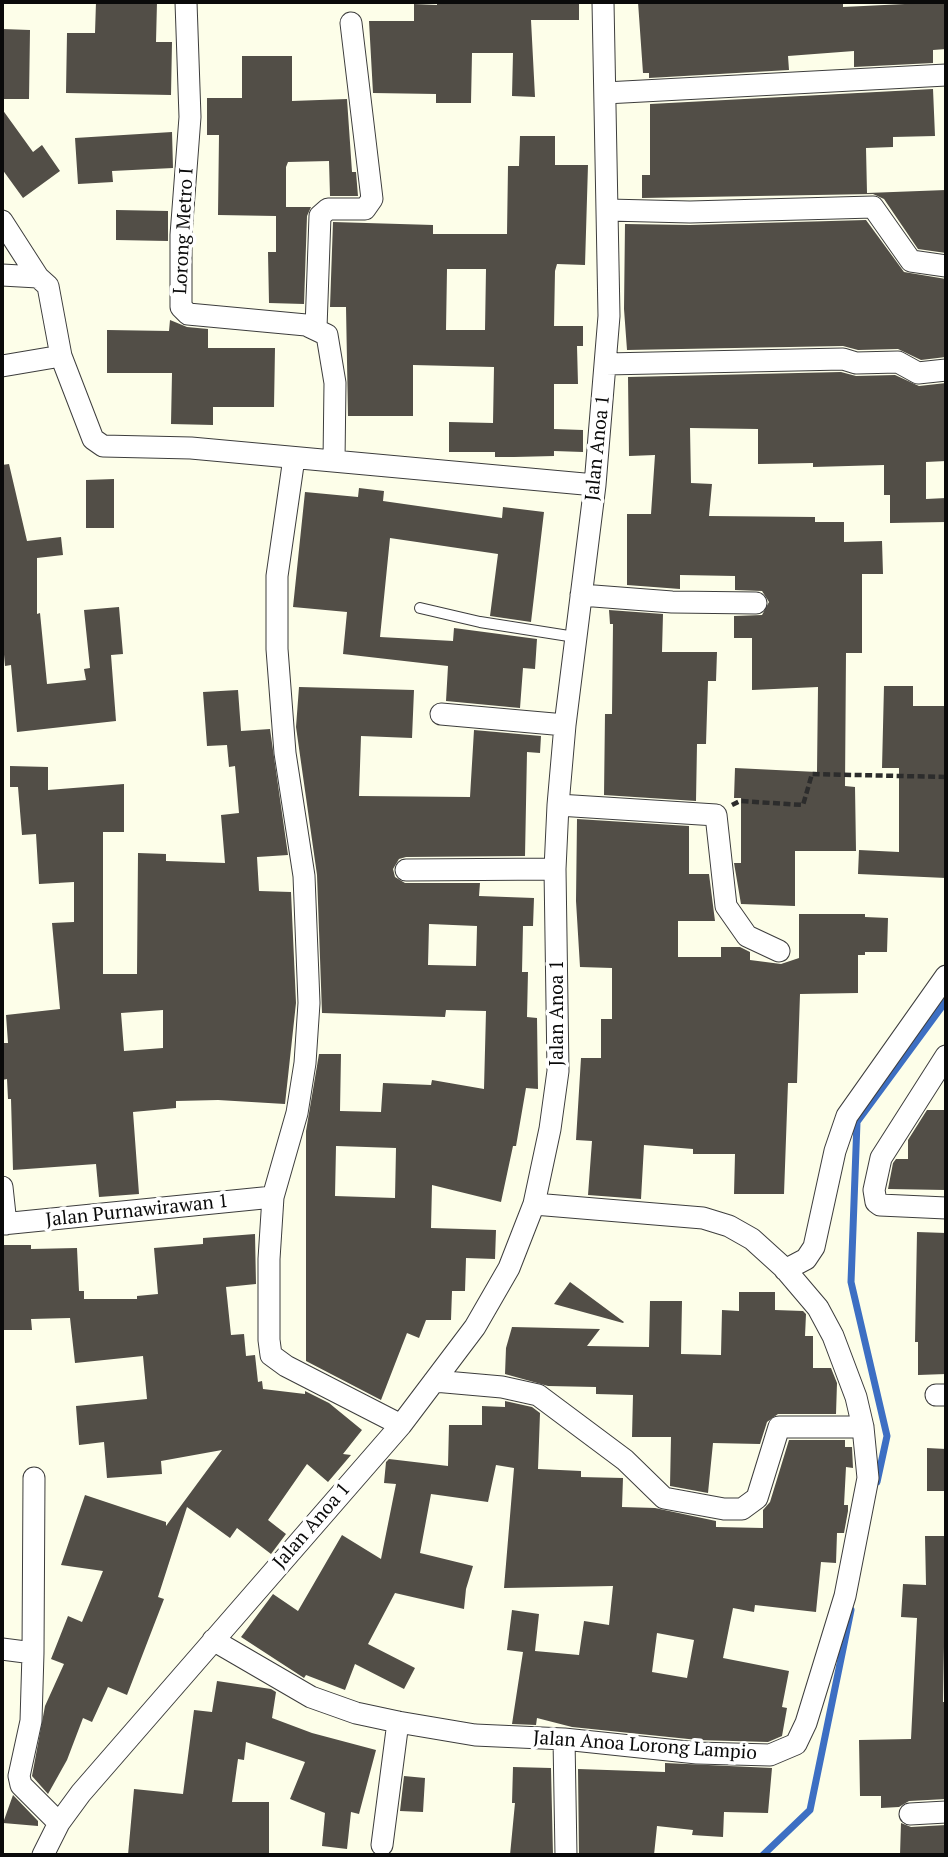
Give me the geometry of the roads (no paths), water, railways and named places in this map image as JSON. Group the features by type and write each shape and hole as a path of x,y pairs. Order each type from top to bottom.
{"street":[{"name":"Lorong Metro I","path":"186,2 190,117 181,235 181,307 188,314 316,328"},
{"name":"Jalan Anoa 1","path":"43,1855 59,1823 213,1640 401,1425 475,1327 509,1268 534,1204 550,1129 558,1070 555,869 558,805 575,637 595,485 610,316 603,2"},
{"path":"334,461 335,383 331,351 327,335 316,328 320,216 328,209 365,209 372,198 351,23"},
{"path":"605,93 946,75"},
{"path":"608,211 690,212 873,207 911,261 946,266"},
{"path":"2,221 50,292 61,356 96,444 191,448 595,485"},
{"path":"2,275 37,276"},
{"path":"2,366 61,356"},
{"path":"606,364 844,359 856,363 898,362 918,373 946,370"},
{"path":"294,458 277,576 277,649 285,753 304,876 309,1003 305,1063 297,1113 273,1197 269,1259 271,1355 286,1366 401,1425"},
{"path":"581,595 756,603"},
{"path":"441,714 565,725"},
{"path":"558,805 716,815 726,906 747,936 779,951"},
{"path":"406,870 555,869"},
{"path":"785,1270 806,1259 814,1247 835,1151 847,1116 946,976"},
{"path":"946,1056 881,1158 874,1191 876,1202 880,1205 946,1208"},
{"path":"2,1187 4,1224"},
{"name":"Jalan Purnawirawan 1","path":"4,1224 273,1197"},
{"name":"Jalan Anoa Lorong Lampio","path":"213,1640 310,1697 356,1713 398,1722 475,1735 564,1739 756,1756 778,1754 796,1744 806,1723 825,1663 860,1532 868,1478 863,1427 856,1398 833,1336 818,1308 785,1270 752,1238 729,1226 703,1218 534,1204"},
{"path":"434,1381 502,1387 538,1395 625,1460 664,1498 724,1509 742,1509 757,1498 776,1430 781,1425 863,1427"},
{"path":"34,1478 31,1721 10,1765 21,1785 59,1823"},
{"path":"2,1649 33,1653"},
{"path":"382,1845 398,1722"},
{"path":"564,1739 566,1855"},
{"path":"910,1814 946,1812"}],"lane":[{"path":"420,608 480,622 575,637"}],"waterway":[{"path":"877,1482 887,1436 851,1282 857,1122 946,1001"},
{"path":"763,1855 810,1810 851,1610"}]}
